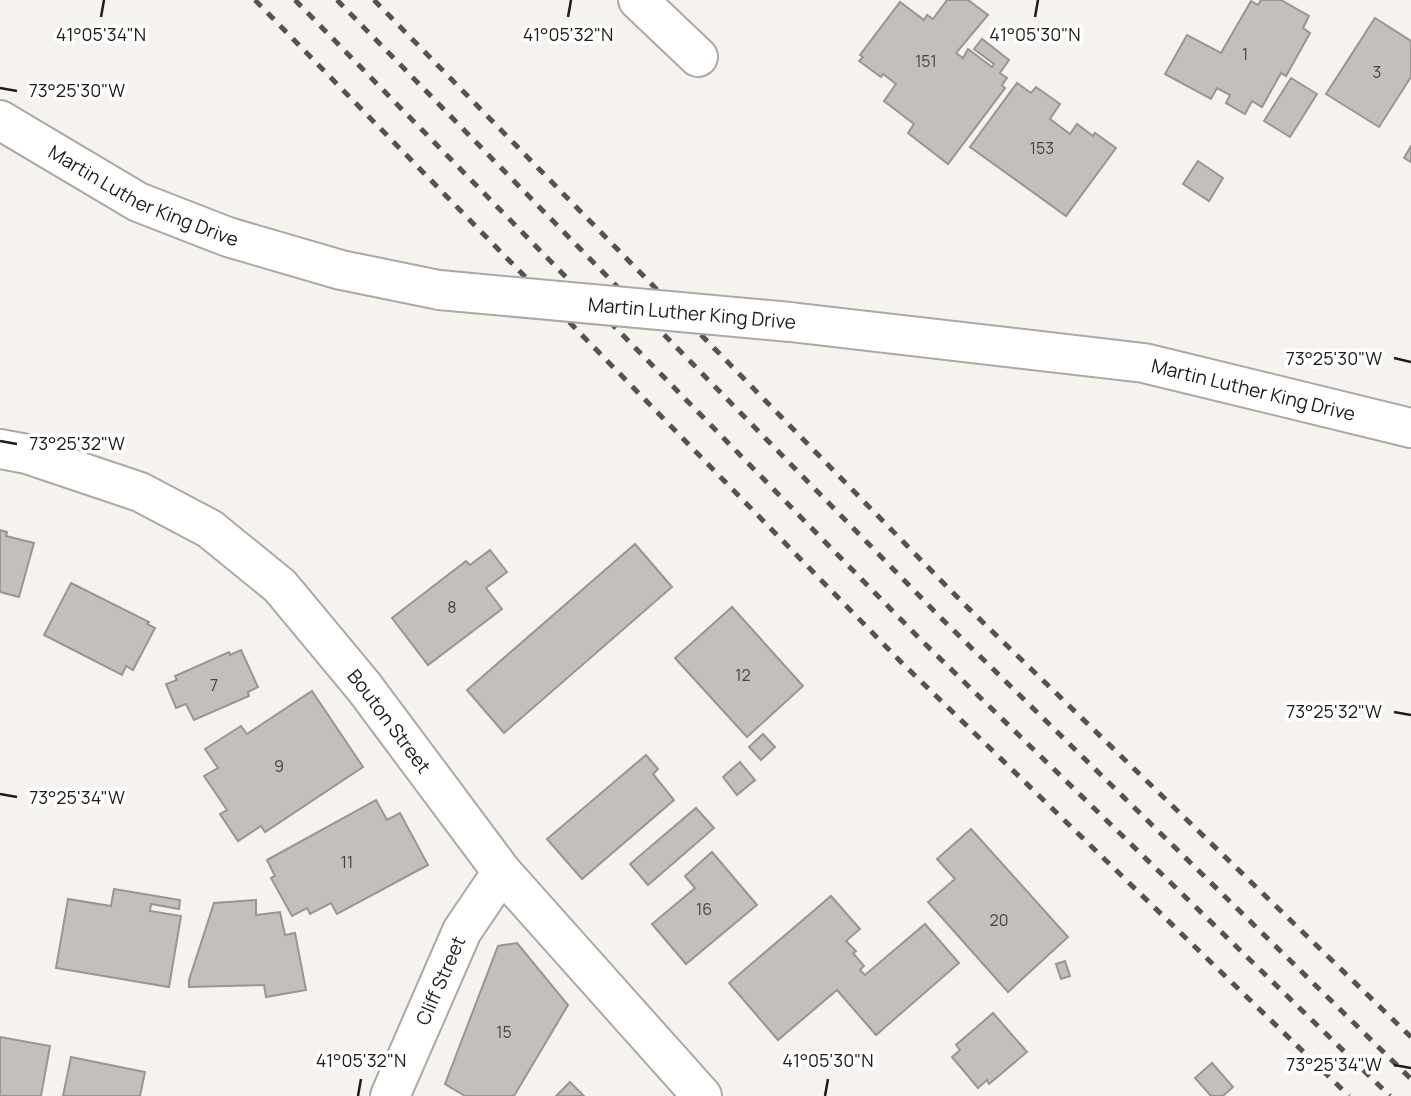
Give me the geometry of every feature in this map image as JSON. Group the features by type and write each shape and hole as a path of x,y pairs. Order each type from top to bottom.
{"main road":[{"path":"638,0 698,57"},
{"name":"Martin Luther King Drive","path":"0,120 138,202 228,237 341,270 439,290 790,322 1144,363 1411,428"},
{"name":"Bouton Street","path":"0,449 27,454 140,492 210,529 280,586 356,677 502,872 702,1096"},
{"name":"Cliff Street","path":"390,1096 462,931 502,872"}],"building":[{"path":"947,0 968,0 988,15 956,53 963,58 968,49 992,67 994,64 974,49 982,39 1009,60 1000,73 1007,78 1002,85 1005,88 948,164 908,133 914,124 884,101 896,84 859,61 863,57 860,55 900,2 924,20 927,15 933,19"},
{"path":"1261,0 1281,0 1309,16 1303,28 1310,33 1286,76 1281,73 1262,107 1252,101 1245,114 1226,103 1230,95 1217,88 1211,99 1165,74 1187,35 1221,53 1251,1 1258,5"},
{"path":"1375,18 1411,41 1411,77 1379,127 1326,94"},
{"path":"1291,78 1317,94 1290,137 1264,121"},
{"path":"1017,83 1031,93 1036,87 1060,104 1050,119 1070,134 1077,124 1116,148 1066,216 970,147"},
{"path":"1411,146 1411,162 1404,158"},
{"path":"1198,161 1223,178 1209,201 1183,184"},
{"path":"0,530 7,532 6,536 34,543 19,597 0,592"},
{"path":"635,544 672,587 504,733 467,690"},
{"path":"490,550 507,572 486,588 502,609 428,665 392,618 466,561 470,565"},
{"path":"71,583 149,622 147,624 155,628 133,670 126,666 122,675 44,635"},
{"path":"732,607 803,686 747,737 675,658"},
{"path":"241,650 258,687 248,692 249,696 194,720 186,704 176,708 166,684 177,680 175,676 229,652 230,655"},
{"path":"312,691 363,767 265,832 261,826 238,841 220,814 227,810 204,776 218,768 205,749 241,726 247,734"},
{"path":"763,734 775,747 761,760 749,747"},
{"path":"646,755 658,769 653,774 674,800 582,879 547,839"},
{"path":"740,762 755,780 737,795 723,777"},
{"path":"376,800 387,820 400,813 428,865 337,914 331,903 310,914 307,908 292,916 271,878 275,876 267,860"},
{"path":"696,808 714,828 648,885 630,864"},
{"path":"971,829 1068,937 1008,992 928,902 955,879 937,859"},
{"path":"712,852 757,905 686,964 652,924 695,888 685,876"},
{"path":"114,889 180,900 179,909 151,904 150,911 181,916 169,987 56,968 68,899 111,906"},
{"path":"831,896 860,929 846,941 856,951 853,953 864,966 860,970 865,975 925,924 959,963 876,1035 837,990 778,1040 729,983"},
{"path":"256,900 256,915 280,912 285,935 295,933 306,990 266,997 264,985 189,987 214,903"},
{"path":"517,943 568,1005 514,1096 465,1096 445,1084 498,946"},
{"path":"1065,961 1070,976 1061,979 1056,964"},
{"path":"993,1013 1027,1052 989,1084 987,1080 978,1088 952,1057 960,1050 956,1045"},
{"path":"0,1037 50,1046 41,1096 0,1096"},
{"path":"71,1057 145,1072 140,1096 63,1096"},
{"path":"1212,1063 1233,1087 1223,1096 1211,1096 1195,1078"},
{"path":"570,1082 584,1096 556,1096"}],"railway":[{"path":"255,0 900,661 1349,1096"},
{"path":"295,0 921,640 1390,1096"},
{"path":"337,0 942,619 1411,1079"},
{"path":"374,0 963,603 1411,1037"}]}
